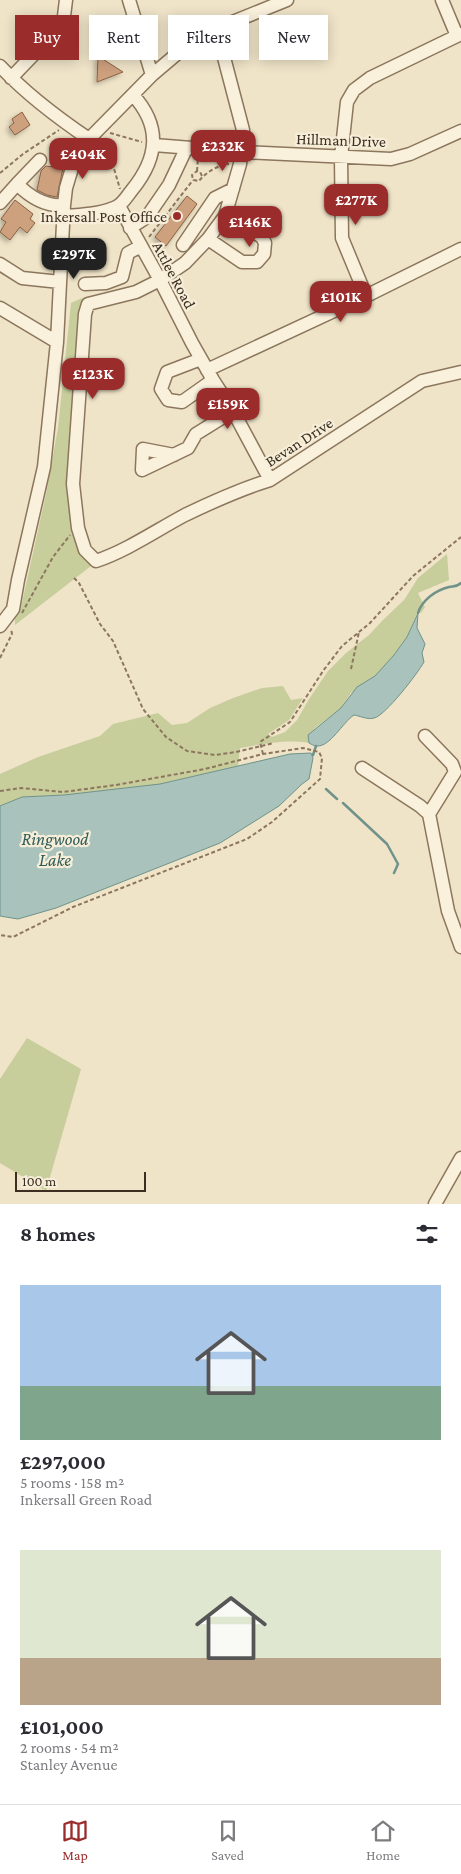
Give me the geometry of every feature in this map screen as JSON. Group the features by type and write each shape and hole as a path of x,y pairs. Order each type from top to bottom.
{"street":[{"path":"11,78 63,24 66,0"},
{"path":"129,0 152,76"},
{"path":"5,621 13,609 44,466 57,342 66,188 75,158 90,139 152,76 198,36 287,0"},
{"path":"366,296 342,238 341,157 347,102 354,90 370,78 459,35 442,0"},
{"path":"78,528 73,484 86,309 88,304 136,292 160,280 185,263 208,239 225,216 241,158 243,130 225,60"},
{"path":"0,66 11,78 67,124 90,139"},
{"path":"17,184 33,198 64,211 90,215 121,204 143,177 151,160 154,145 152,130 143,106 133,95"},
{"name":"Hillman Drive","path":"154,145 199,150 241,158 341,157 391,159 410,154 461,131"},
{"path":"130,228 147,217 169,184 186,149"},
{"path":"0,204 40,160"},
{"path":"182,245 215,198 233,189"},
{"name":"Attlee Road","path":"121,204 130,228 160,280 207,370 233,411 270,480"},
{"path":"208,239 242,262 257,262 264,254 265,243 262,237 225,216"},
{"path":"86,284 106,283 122,278 128,253 141,246"},
{"path":"207,370 366,296 461,249"},
{"path":"0,264 22,278 60,282"},
{"path":"0,308 57,342"},
{"name":"Bevan Drive","path":"78,528 85,550 96,561 116,554 186,515 270,480 422,381 461,372"},
{"path":"174,455 188,448 196,434 233,411"},
{"path":"425,736 452,764 455,772 429,814"},
{"path":"362,768 420,806 429,814 448,911 461,947"},
{"path":"435,1204 461,1158"}],"path":[{"path":"0,173 23,154 67,124"},
{"path":"121,204 103,131 154,145"},
{"path":"141,246 193,180 192,175 197,171 199,150"},
{"path":"193,180 198,181 202,176 224,164 241,158"},
{"path":"197,171 202,176"},
{"path":"0,658 12,634 5,621 24,612 53,557 67,538 78,528"},
{"path":"263,754 260,742 290,722 323,671 342,646 387,607 413,576 461,537"},
{"path":"74,578 79,583 100,624 114,641 143,709 166,737 187,751 215,754 236,752 274,743"},
{"path":"350,669 360,632"},
{"path":"0,791 21,788 63,792 135,782 205,769 263,754 303,748 319,752 322,758 320,779 272,822 247,838 73,907 12,937 0,935"}],"green space":[{"path":"82,298 69,485 81,554 91,566 15,625 15,618 21,607 46,494 58,428 71,303"},
{"path":"447,554 449,580 418,593 425,607 421,613 417,613 407,637 394,655 375,676 351,693 341,708 315,728 308,739 309,743 283,742 240,748 238,766 160,784 64,795 22,797 0,806 0,774 38,757 100,736 113,724 158,713 172,725 187,723 210,708 233,698 262,688 283,686 291,700 303,698 289,720 268,734 272,737 285,732 297,720 328,671 346,653 369,635 404,600 418,578"},
{"path":"27,1038 81,1069 46,1191 0,1163 0,1079"}],"water":[{"path":"418,613 417,628 425,644 422,653 424,662 401,693 386,710 374,718 369,719 354,715 327,743 317,746 309,743 308,735 341,708 357,687 375,676 394,655 407,637"},
{"name":"Ringwood Lake","path":"311,753 313,758 309,779 279,806 220,843 56,908 18,919 0,916 0,806 22,797 64,795 160,784 290,754"}],"building":[{"path":"98,60 104,60 123,72 97,82"},
{"path":"22,112 30,125 15,135 9,127 14,123 12,119"},
{"path":"46,166 63,168 57,197 37,190 41,171"},
{"path":"187,196 197,204 166,246 155,237"},
{"path":"15,200 33,214 30,219 35,223 27,233 20,227 10,240 0,232 6,222 1,219"}],"waterway":[{"path":"418,613 426,600 435,593 461,583"},
{"path":"313,755 316,746"},
{"path":"326,789 337,799"},
{"path":"343,803 387,844 398,864 394,873"}],"place":[{"name":"Inkersall Post Office","path":"177,216"}]}
